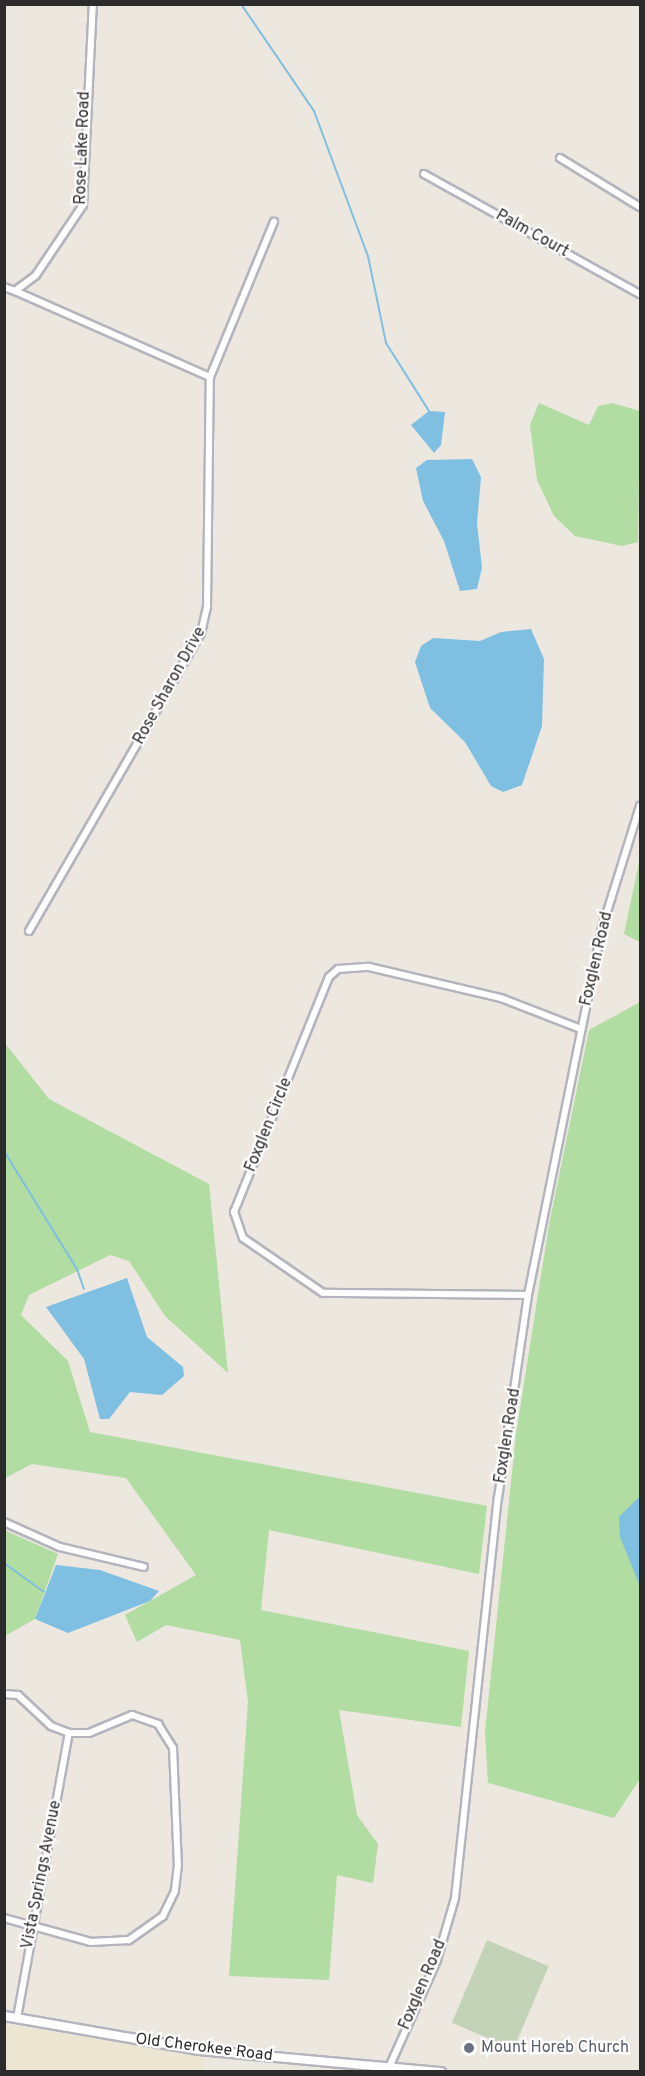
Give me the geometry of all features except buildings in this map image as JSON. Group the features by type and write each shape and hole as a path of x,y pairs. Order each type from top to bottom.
{"street":[{"name":"Rose Lake Road","path":"15,291 36,275 83,205 93,4"},
{"path":"560,158 640,207"},
{"name":"Palm Court","path":"424,174 640,294"},
{"name":"Rose Sharon Drive","path":"29,931 201,633 207,607 210,377 274,222"},
{"path":"4,286 210,377"},
{"name":"Foxglen Road","path":"387,2068 437,1960 455,1898 498,1498 528,1295 602,928 640,806"},
{"name":"Foxglen Circle","path":"528,1295 322,1293 243,1238 234,1212 329,978 338,969 369,967 501,998 581,1029"},
{"path":"4,1522 60,1547 144,1567"},
{"path":"4,1694 18,1695 51,1726 69,1733 88,1733 132,1715 152,1720 168,1734 174,1756 177,1883 163,1916 129,1940 91,1942 4,1918"},
{"name":"Vista Springs Avenue","path":"17,2018 31,1924 69,1733"},
{"name":"Old Cherokee Road","path":"4,2016 198,2049 441,2072"}],"shaded area":[{"path":"4,2024 203,2057 202,2071 5,2071"}],"green space":[{"path":"539,403 589,425 598,406 612,403 640,411 638,542 622,546 575,536 554,516 537,480 530,425"},
{"path":"640,858 640,942 624,934"},
{"path":"640,1002 640,1779 614,1818 488,1783 485,1732 516,1434 549,1225 589,1030"},
{"path":"4,1042 49,1099 209,1184 228,1373 165,1316 129,1261 110,1255 29,1295 21,1315 68,1361 90,1432 487,1506 479,1574 269,1530 261,1610 469,1651 461,1727 339,1710 357,1815 378,1844 373,1883 337,1875 329,1980 229,1976 248,1702 240,1640 166,1625 137,1642 125,1615 196,1575 126,1478 32,1464 5,1478"},
{"path":"4,1530 58,1554 35,1619 5,1636"},
{"path":"487,1940 549,1966 514,2049 452,2023"}],"water":[{"path":"429,411 445,412 441,445 434,453 411,425"},
{"path":"472,459 481,477 477,523 482,568 477,589 460,591 444,541 423,501 416,468 427,460"},
{"path":"531,629 544,659 542,726 522,785 503,792 491,786 465,742 430,708 415,662 421,646 433,638 480,641 501,632"},
{"path":"127,1278 147,1337 183,1367 184,1376 162,1395 130,1392 109,1419 100,1419 84,1359 46,1307"},
{"path":"640,1496 640,1586 620,1537 619,1517"},
{"path":"56,1565 100,1570 159,1591 150,1601 68,1633 35,1619"}],"waterway":[{"path":"241,4 314,111 368,256 386,343 429,411"},
{"path":"4,1151 77,1269 84,1289"},
{"path":"4,1563 44,1592"}],"place":[{"name":"Mount Horeb Church","path":"469,2048"}]}
